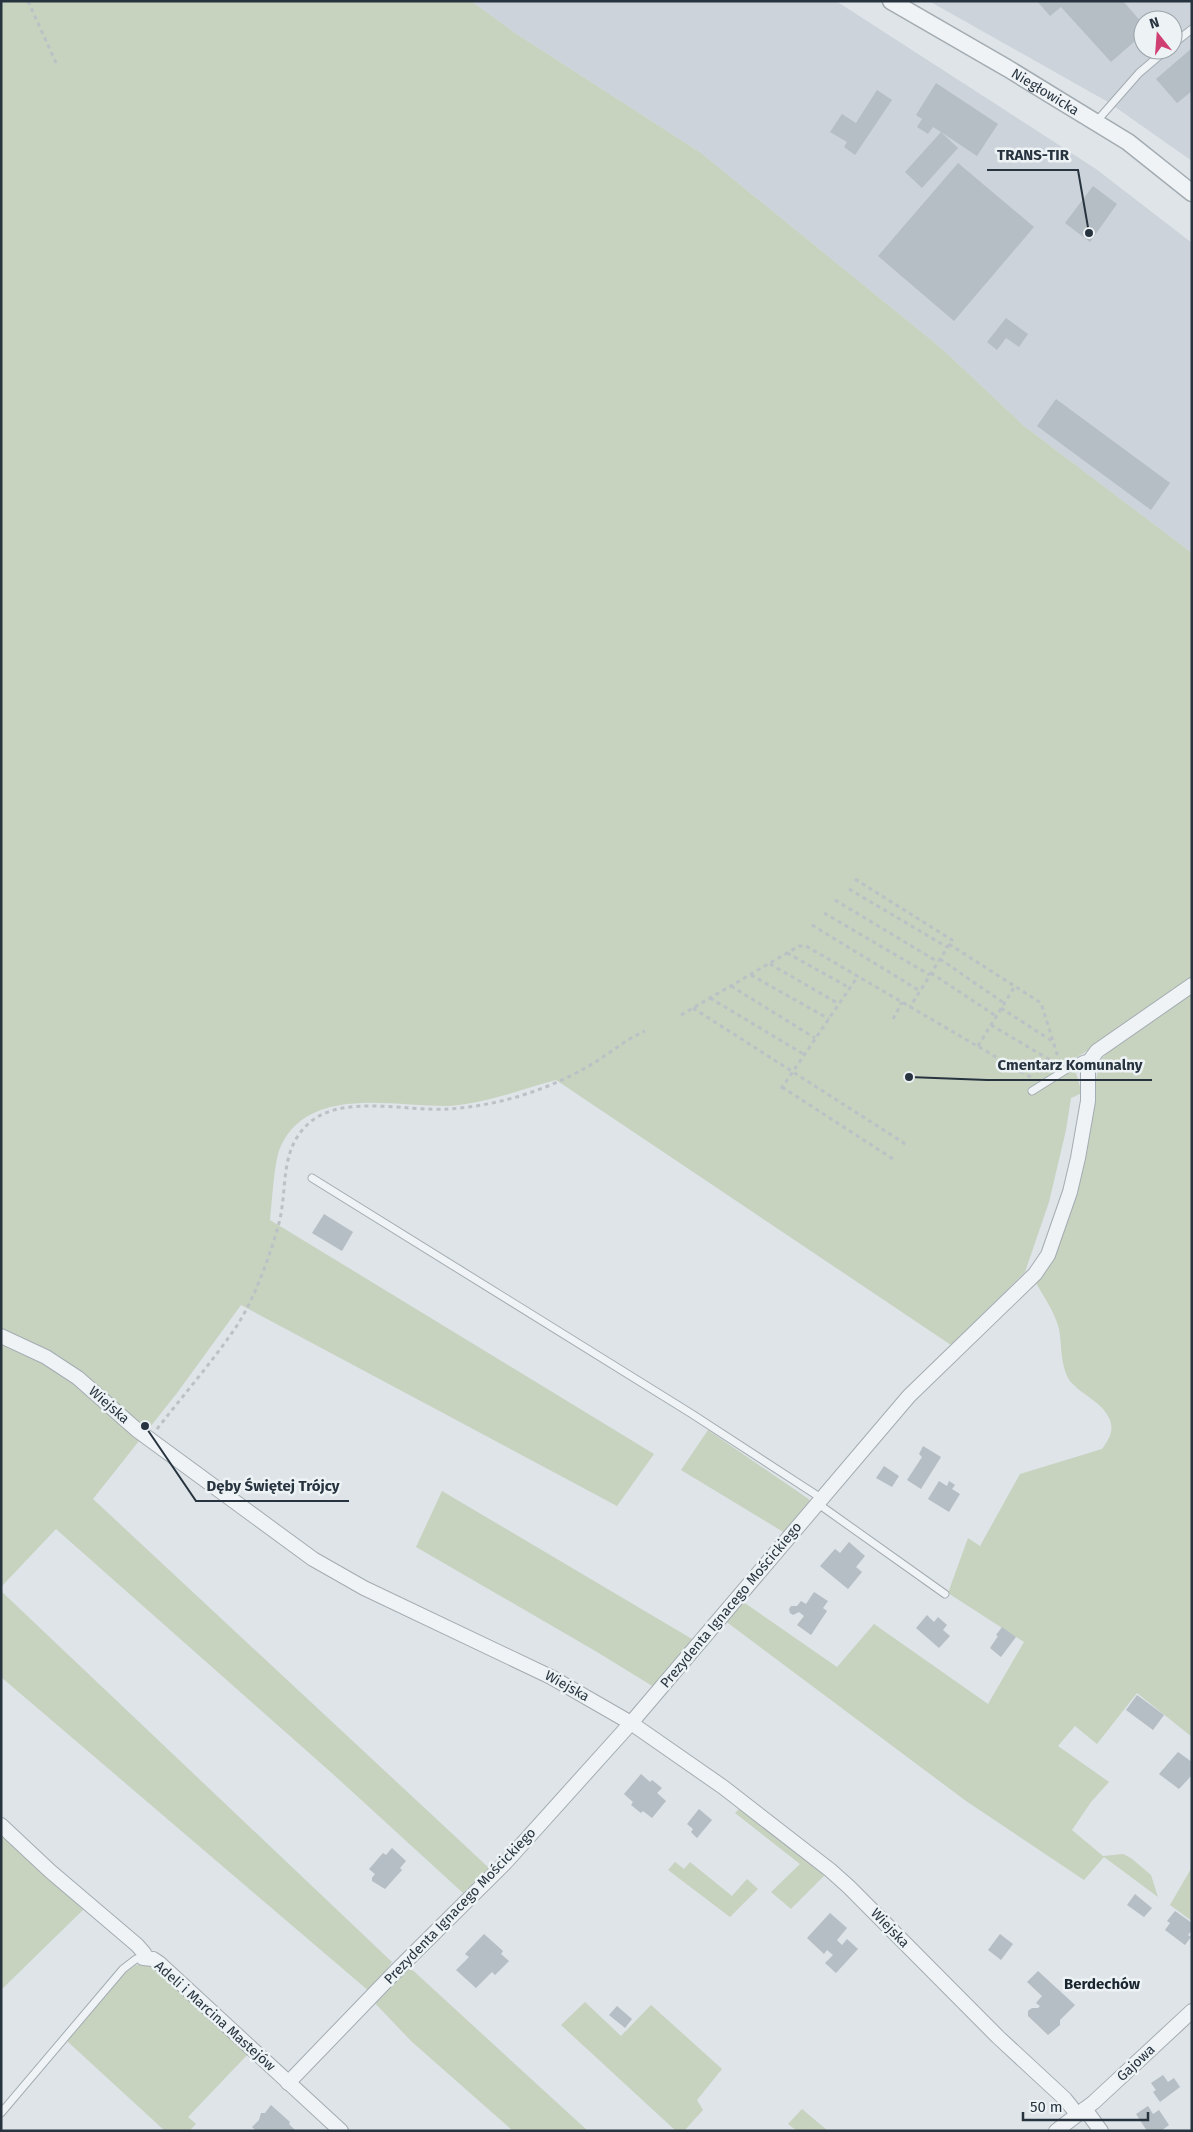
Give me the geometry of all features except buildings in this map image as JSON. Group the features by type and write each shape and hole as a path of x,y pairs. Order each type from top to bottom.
{"street":[{"name":"Niegłowicka","path":"891,1 1007,68 1128,142 1192,192"},
{"path":"1089,1062 1097,1051 1192,985"},
{"name":"Prezydenta Ignacego Mościckiego","path":"288,2083 395,1972 494,1875 631,1723 909,1396 946,1358 1020,1290 1044,1261 1074,1176 1088,1101 1089,1062"},
{"name":"Wiejska","path":"1,1336 46,1357 78,1378 116,1413 313,1559 364,1588 551,1677 631,1723 724,1787 830,1870 992,2031 1101,2131"},
{"name":"Adeli i Marcina Mastejów","path":"1,1826 50,1871 137,1945 142,1950 143,1958 153,1959 159,1963 341,2131"},
{"name":"Gajowa","path":"1056,2131 1081,2112 1192,2011"}],"lane":[{"path":"1096,122 1139,73 1154,60"},
{"path":"1032,1092 1080,1061 1086,1060 1089,1062"},
{"path":"312,1178 692,1414 819,1501 945,1594"},
{"path":"1,2113 123,1969 136,1959 143,1958"}],"path":[{"path":"28,1 57,66"},
{"path":"855,879 952,940 910,1007"},
{"path":"849,889 948,945 1041,1003 1061,1066 990,1025"},
{"path":"835,900 939,960 1004,1003"},
{"path":"824,913 930,974 996,1016"},
{"path":"812,925 920,991"},
{"path":"681,1015 799,946 806,946 1044,1084"},
{"path":"787,953 850,988"},
{"path":"769,963 839,1004"},
{"path":"750,975 829,1019"},
{"path":"858,976 781,1088 896,1161"},
{"path":"731,986 815,1038"},
{"path":"978,1046 1015,986"},
{"path":"710,998 804,1055"},
{"path":"893,1019 902,1002"},
{"path":"693,1008 907,1145"},
{"path":"1001,1008 1053,1041"},
{"path":"150,1439 244,1314 277,1232 286,1162 296,1140 310,1122 334,1110 352,1106 447,1109 497,1102 537,1091 590,1066 632,1037 645,1031"}],"shaded area":[{"path":"471,1 836,1 1096,169 1192,243 1192,553 1024,426 941,348 701,153 515,33"},
{"path":"929,1 1192,1 1192,161 1108,102"}],"green space":[{"path":"1,1 471,1 515,33 701,153 941,348 1024,426 1192,553 1192,981 1107,1039 1072,1060 1082,1093 1071,1098 1066,1130 1049,1202 1025,1272 951,1345 556,1080 462,1105 354,1103 331,1107 310,1115 293,1128 280,1148 275,1172 270,1220 654,1454 617,1506 241,1305 177,1393 93,1499 489,1868 463,1893 334,1775 56,1529 1,1587"},
{"path":"1192,992 1192,1737 1137,1693 1097,1744 1075,1726 1058,1746 1109,1782 1091,1802 1072,1830 1103,1856 1123,1854 1131,1858 1151,1875 1158,1897 1104,1857 1084,1880 966,1801 724,1620 739,1599 837,1667 874,1624 988,1704 1024,1642 948,1593 968,1538 980,1546 1020,1474 1102,1449 1109,1438 1111,1430 1111,1422 1101,1406 1072,1384 1068,1378 1062,1360 1057,1323 1052,1310 1035,1281 1048,1265 1101,1059 1115,1045"},
{"path":"708,1430 810,1500 785,1533 681,1470"},
{"path":"442,1491 692,1639 654,1687 416,1547"},
{"path":"1,1591 392,1962 370,1992 1,1677"},
{"path":"742,1806 828,1872 791,1909 771,1892 800,1864 735,1813"},
{"path":"1,1830 86,1907 1,1990"},
{"path":"675,1862 684,1869 690,1862 732,1896 747,1879 758,1889 730,1917 668,1870"},
{"path":"1192,1867 1192,1921 1170,1905"},
{"path":"145,1964 156,1967 249,2053 188,2117 196,2124 189,2131 165,2131 67,2041 126,1972 136,1965"},
{"path":"407,1965 588,2131 513,2131 411,2041 372,2000"},
{"path":"585,2002 621,2036 651,2005 722,2069 697,2100 703,2110 684,2131 676,2131 561,2025"},
{"path":"802,2109 828,2131 797,2131 788,2124"}],"place":[{"name":"TRANS-TIR","path":"1089,233"},
{"name":"Cmentarz Komunalny","path":"909,1077"},
{"name":"Dęby Świętej Trójcy","path":"145,1426"}],"district":[{"name":"Berdechów","path":"1102,1984"}]}
